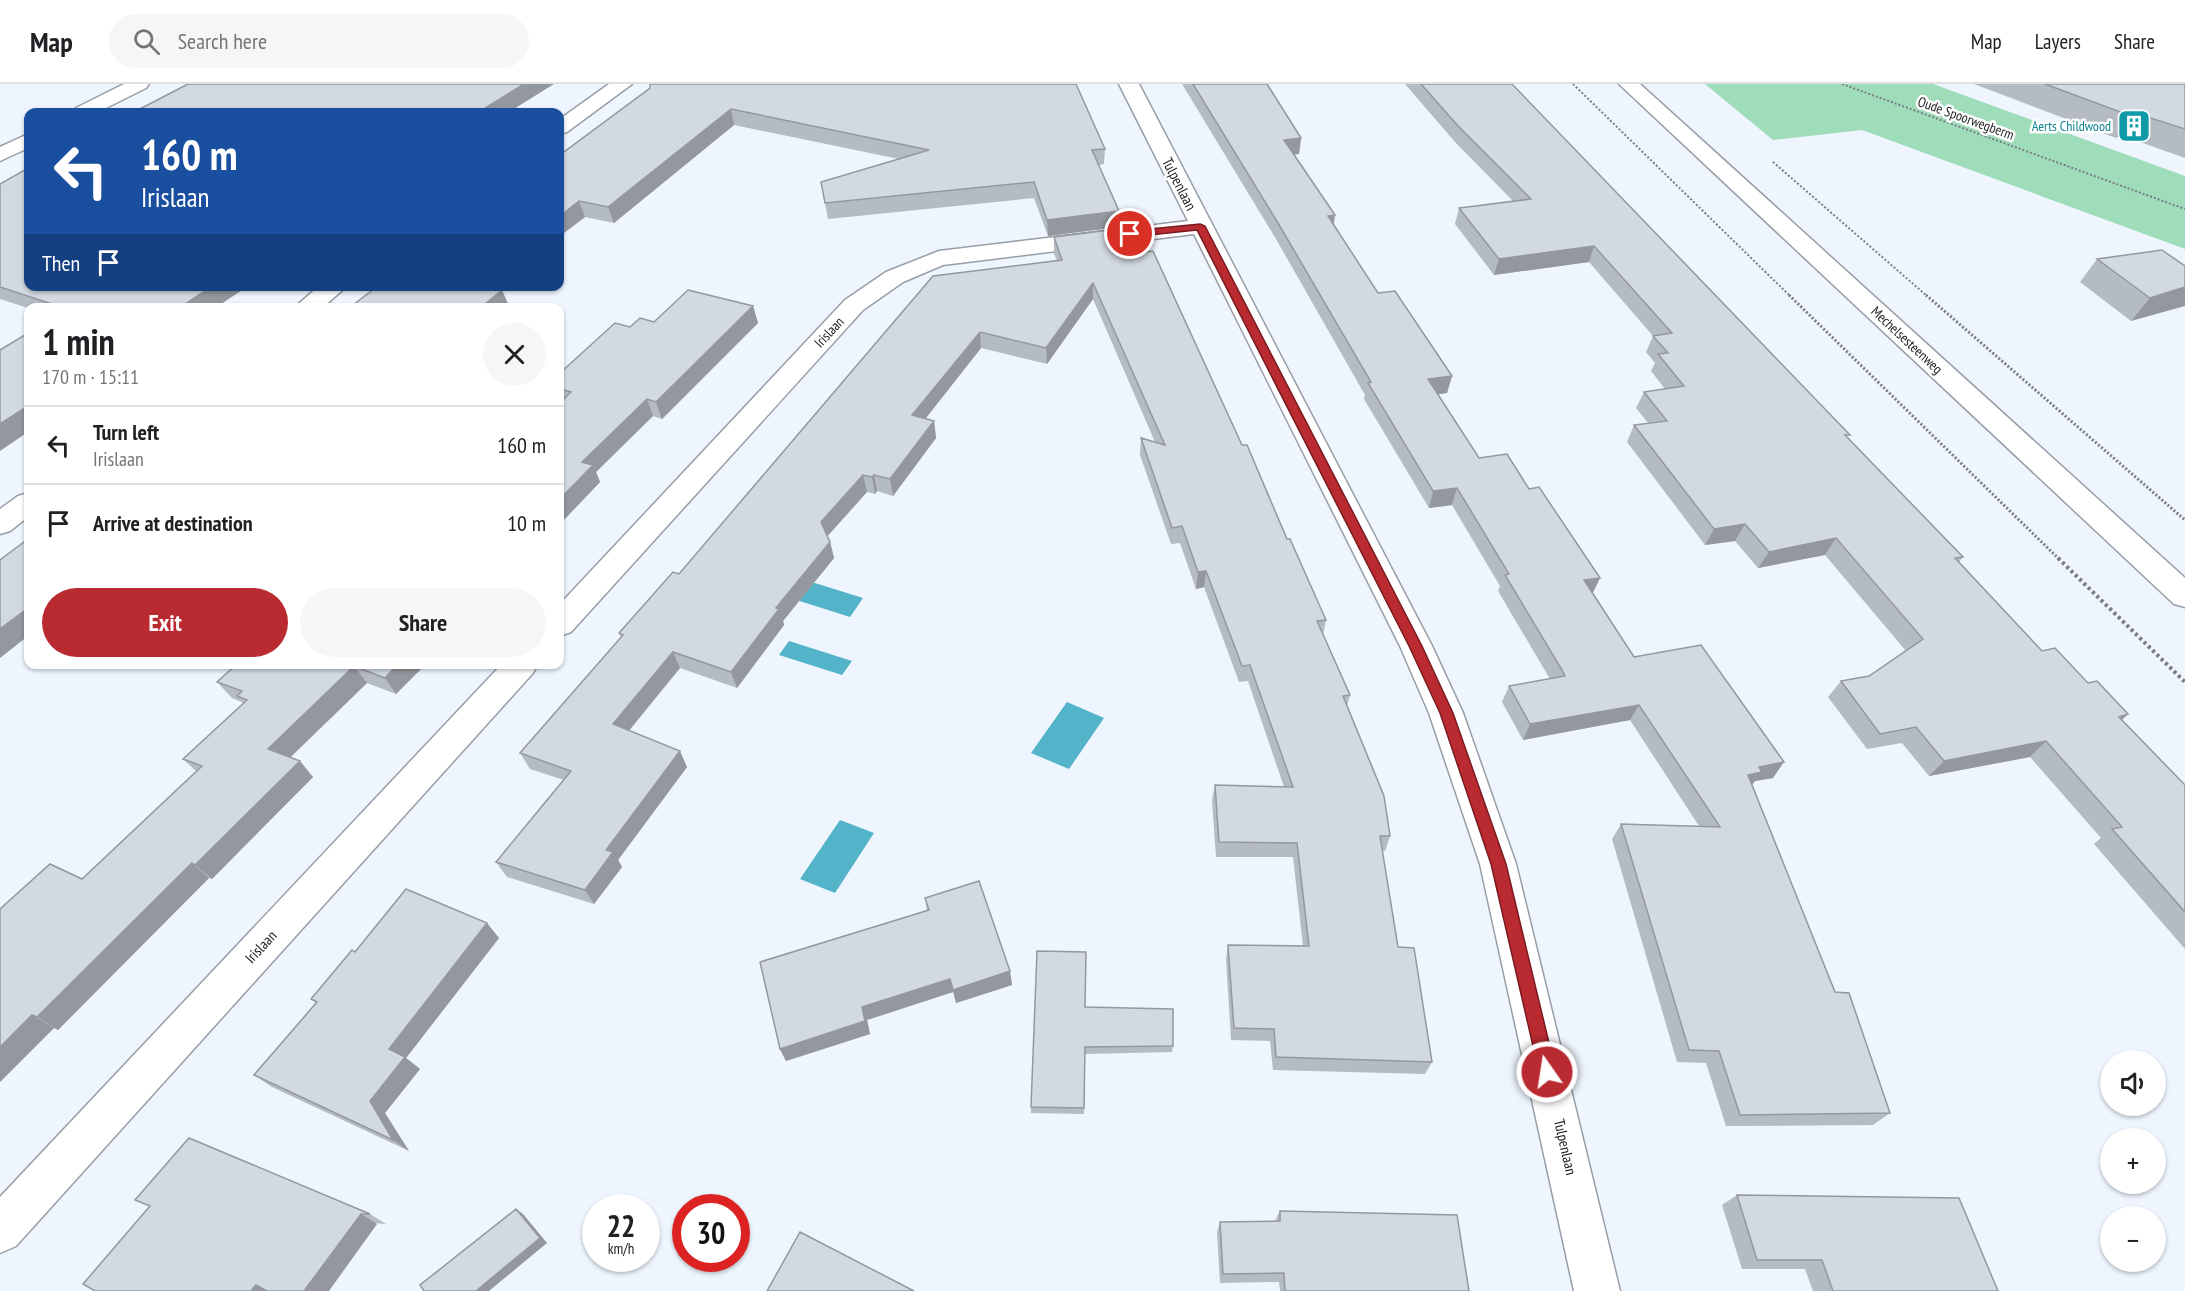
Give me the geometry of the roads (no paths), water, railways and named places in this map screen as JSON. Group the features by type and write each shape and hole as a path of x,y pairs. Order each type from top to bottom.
{"street":[{"path":"91,108 139,84"},
{"path":"564,125 622,84"},
{"name":"Tulpenlaan","path":"1129,84 1416,646 1446,713 1498,864 1597,1291"},
{"name":"Mechelsesteenweg","path":"1629,84 2185,596"},
{"path":"0,155 24,142"},
{"name":"Irislaan","path":"564,620 854,304 873,290 912,267 939,258 1200,226"},
{"path":"313,303 328,291"},
{"path":"0,524 24,506"},
{"name":"Irislaan","path":"0,1230 517,669"}],"water":[{"path":"802,579 863,598 850,617 787,597"},
{"path":"789,641 852,661 842,675 779,655"},
{"path":"1067,702 1104,718 1069,769 1031,753"},
{"path":"840,820 874,833 835,893 800,879"}],"place":[{"name":"Aerts Childwood","path":"2134,126"}]}
